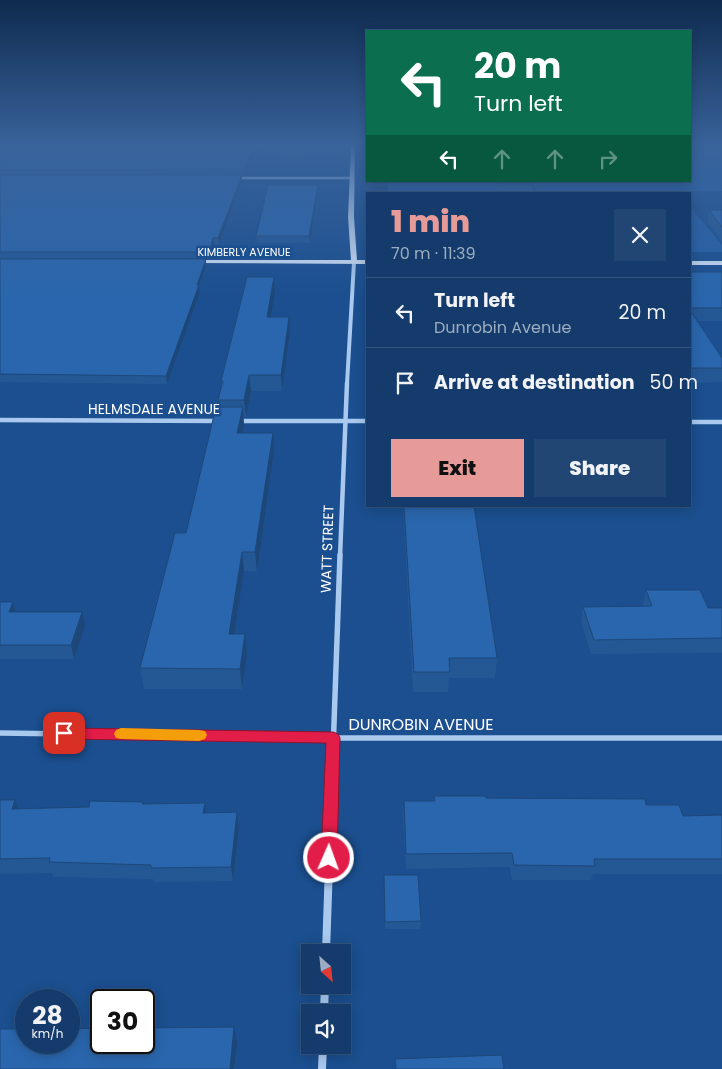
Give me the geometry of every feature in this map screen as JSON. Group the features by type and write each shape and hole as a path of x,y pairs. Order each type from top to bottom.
{"street":[{"name":"WATT STREET","path":"326,944 345,421 354,262 353,196"},
{"name":"KIMBERLY AVENUE","path":"186,262 366,262"},
{"path":"691,263 722,263"},
{"name":"HELMSDALE AVENUE","path":"0,420 223,421"},
{"name":"HELMSDALE AVENUE","path":"232,421 366,421"},
{"path":"691,422 722,422"},
{"name":"DUNROBIN AVENUE","path":"0,733 333,738 722,738"},
{"path":"322,1069 323,1054"}],"shaded area":[{"path":"691,208 722,245 722,252 691,252"}],"building":[{"path":"0,196 234,196 218,238 213,238 209,252 0,252"},
{"path":"265,196 316,196 309,236 256,236"},
{"path":"709,210 722,210 722,227"},
{"path":"0,259 206,259 197,285 199,285 166,376 0,374"},
{"path":"691,272 722,272 722,308 691,308"},
{"path":"247,277 274,277 267,317 289,317 281,375 249,375 244,400 218,400 223,381 221,381"},
{"path":"691,312 722,358 722,368 691,368"},
{"path":"216,407 243,407 237,433 273,433 255,552 242,552 229,634 245,634 240,669 140,668 175,533 186,533"},
{"path":"404,507 474,507 497,658 449,658 450,672 414,672"},
{"path":"646,590 700,590 708,608 722,608 722,638 594,640 583,607 652,606"},
{"path":"0,602 13,602 9,612 82,612 71,645 0,645"},
{"path":"434,796 645,799 646,805 679,805 683,816 722,815 722,859 594,859 595,866 514,865 512,853 406,854 404,801 435,801"},
{"path":"0,800 15,800 12,809 89,807 90,801 143,802 142,804 205,803 203,813 237,812 231,867 151,868 151,865 49,862 50,858 0,859"},
{"path":"384,875 418,875 421,921 385,922"},
{"path":"234,1027 230,1069 0,1069 0,1029 15,1029 15,1054 80,1054 80,1029 90,1028 90,1054 155,1054 155,1028"},
{"path":"502,1055 504,1069 396,1069 395,1059"}],"slow traffic":[{"path":"121,734 199,735"}],"route":[{"path":"64,733 333,738 329,858"}]}
